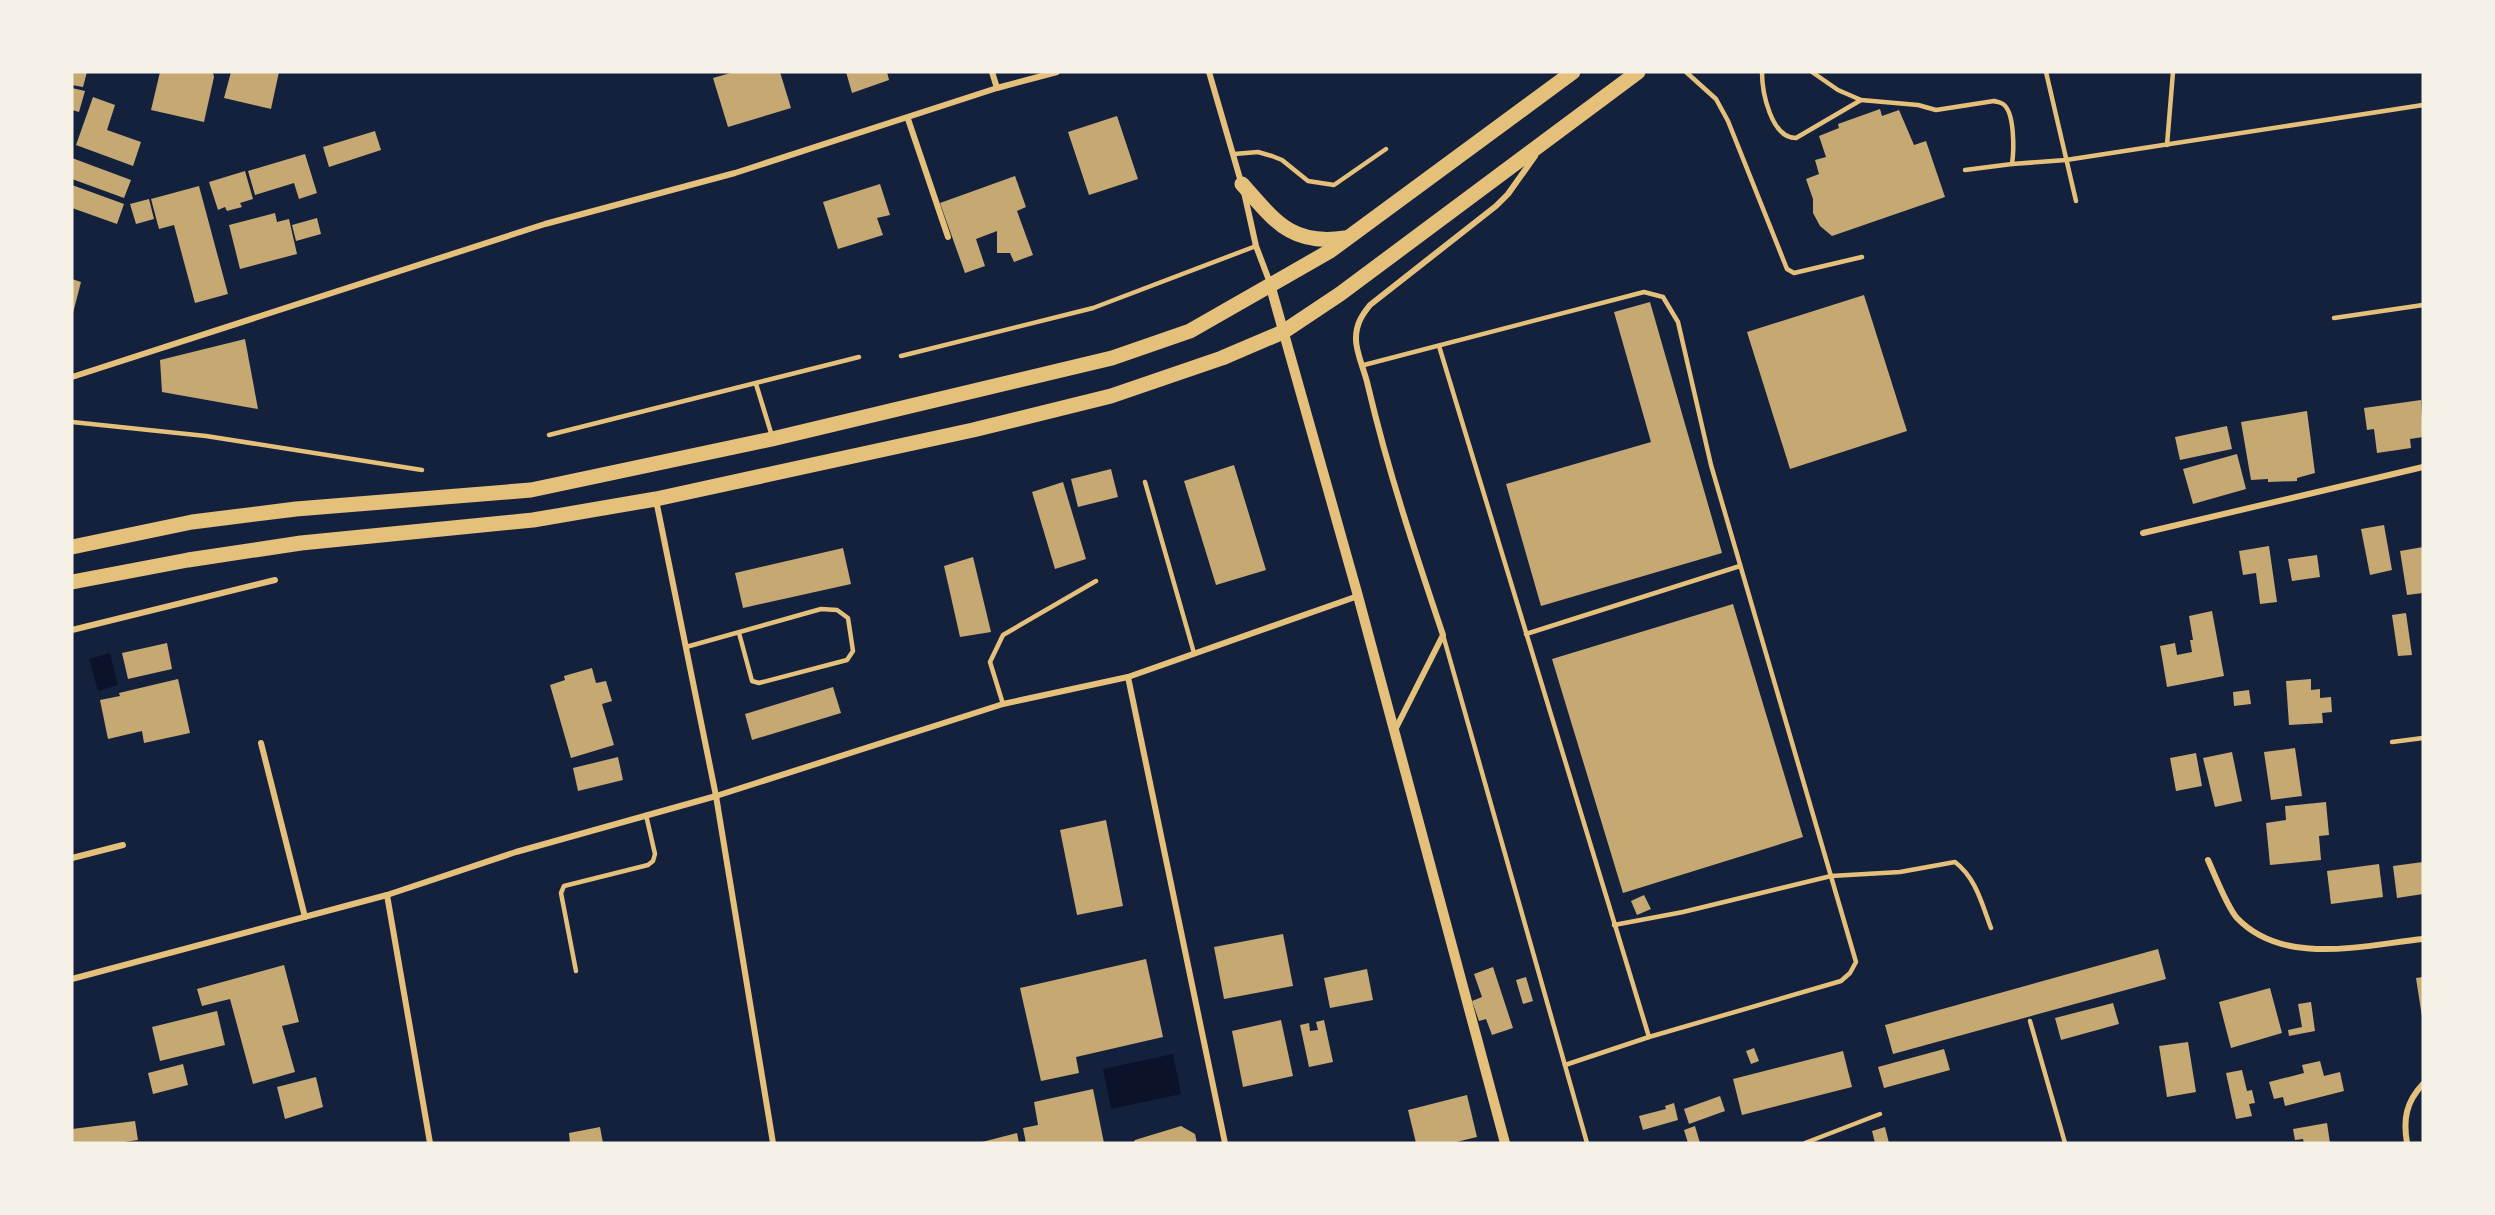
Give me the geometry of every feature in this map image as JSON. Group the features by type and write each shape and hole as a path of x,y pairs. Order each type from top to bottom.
{"main road":[{"path":"72,547 203,520 296,509 531,490 772,439 1112,358 1190,331 1270,284 1301,269 1573,72"},
{"path":"72,582 188,560 301,543 533,520 656,500 973,430 1111,396 1222,358 1283,332 1340,294 1638,72"},
{"path":"1242,184 1278,225 1307,237 1324,241 1348,237"}],"street":[{"path":"992,72 998,88"},
{"path":"72,377 545,224 735,173 908,119 998,88 1057,72"},
{"path":"1209,72 1234,154 1256,246 1270,284 1358,596 1505,1143"},
{"path":"908,119 948,237"},
{"path":"1394,733 1443,635 1390,473 1364,365 1356,347 1360,318 1379,298 1496,206 1508,194 1545,141"},
{"path":"2144,533 2423,467"},
{"path":"656,500 716,796 773,1143"},
{"path":"72,630 275,580"},
{"path":"72,979 387,895 516,852 716,796 1003,704 1128,677 1358,596"},
{"path":"1128,677 1225,1143"},
{"path":"261,743 304,917"},
{"path":"72,858 123,845"},
{"path":"2208,860 2236,917 2258,935 2282,945 2320,950 2423,939"},
{"path":"387,895 430,1143"},
{"path":"2407,1143 2404,1127 2407,1106 2423,1084"}],"lane":[{"path":"1686,72 1716,99 1728,121 1787,269 1794,273 1862,257"},
{"path":"1762,72 1766,106 1782,133 1789,138 1796,138 1861,100"},
{"path":"1812,72 1838,90 1861,100 1918,105 1936,110 1994,101 2003,104 2008,110 2012,128 2013,164"},
{"path":"2046,72 2076,201"},
{"path":"2166,145 2173,72"},
{"path":"1965,170 2066,160 2423,105"},
{"path":"1234,154 1258,152 1272,156 1282,160 1308,181 1334,185 1386,149"},
{"path":"901,356 1093,308 1256,246"},
{"path":"1364,365 1644,291 1663,297 1678,322 1711,465 1856,962 1850,973 1841,981 1649,1037 1565,1065"},
{"path":"2334,318 2423,305"},
{"path":"1439,346 1649,1037"},
{"path":"549,435 859,357"},
{"path":"756,384 772,439"},
{"path":"72,422 206,436 422,470"},
{"path":"1145,482 1194,653"},
{"path":"1526,634 1740,566"},
{"path":"1003,704 990,662 1003,635 1096,581"},
{"path":"686,647 821,609 837,610 848,618 853,651 847,660 833,666 759,683 752,681 748,672 739,633"},
{"path":"1443,635 1587,1143"},
{"path":"2392,742 2423,738"},
{"path":"576,971 561,893 564,886 648,865 653,861 655,855 646,815"},
{"path":"1614,925 1683,912 1831,876 1900,872 1955,862 1966,870 1992,928"},
{"path":"2030,1021 2066,1143"},
{"path":"1805,1143 1880,1114"}],"water":[{"path":"110,653 118,685 98,691 89,659"},
{"path":"1173,1054 1181,1094 1111,1109 1103,1069"}],"building":[{"path":"72,72 87,72 83,87 72,85"},
{"path":"160,72 213,72 214,77 204,122 151,110"},
{"path":"231,72 279,72 271,109 224,98"},
{"path":"734,72 780,72 791,108 728,127 713,78"},
{"path":"846,72 887,72 889,80 852,93"},
{"path":"72,88 85,91 79,112 72,110"},
{"path":"93,97 115,105 107,130 141,142 133,166 76,145"},
{"path":"1880,109 1882,116 1899,110 1914,145 1926,141 1945,197 1832,236 1820,226 1813,213 1813,199 1806,179 1819,174 1815,160 1826,157 1819,136 1839,128 1838,124"},
{"path":"1117,116 1138,179 1089,195 1068,132"},
{"path":"375,131 381,150 329,167 323,147"},
{"path":"305,154 317,193 299,199 294,183 255,195 248,171"},
{"path":"72,158 131,180 124,198 72,179"},
{"path":"245,171 253,199 240,203 242,207 227,211 225,207 218,210 209,182"},
{"path":"1015,176 1026,207 1017,211 1033,255 1014,262 1010,253 997,253 997,231 976,239 985,266 965,273 940,203"},
{"path":"880,184 890,215 877,218 883,235 838,249 823,202"},
{"path":"72,185 124,204 117,224 72,208"},
{"path":"199,186 228,294 195,303 174,225 159,229 151,199"},
{"path":"149,199 154,219 136,224 130,204"},
{"path":"275,213 277,222 289,219 297,254 240,269 229,225"},
{"path":"317,218 321,234 296,241 292,225"},
{"path":"72,279 81,282 73,313 72,313"},
{"path":"1864,295 1907,431 1790,469 1747,332"},
{"path":"1650,302 1722,553 1541,606 1506,484 1651,442 1614,312"},
{"path":"245,339 258,409 162,392 160,360"},
{"path":"2421,400 2423,437 2410,439 2411,448 2377,453 2374,429 2367,430 2364,408"},
{"path":"2307,411 2315,473 2297,478 2297,481 2251,480 2241,422"},
{"path":"2227,426 2232,449 2180,460 2175,437"},
{"path":"2237,454 2246,489 2193,504 2183,469"},
{"path":"1234,465 1266,570 1216,585 1184,481"},
{"path":"1111,469 1118,497 1078,507 1071,479"},
{"path":"1063,482 1086,559 1055,569 1032,492"},
{"path":"2384,525 2392,570 2370,575 2361,529"},
{"path":"2269,546 2277,602 2260,604 2256,573 2243,575 2239,551"},
{"path":"2423,547 2423,593 2407,595 2400,551"},
{"path":"843,548 851,584 743,608 735,573"},
{"path":"2317,555 2320,577 2292,581 2288,559"},
{"path":"973,557 991,632 960,637 944,566"},
{"path":"1733,604 1803,837 1623,893 1552,659"},
{"path":"2212,611 2224,676 2167,687 2160,646 2175,643 2177,655 2192,652 2190,640 2193,640 2189,616"},
{"path":"2406,613 2412,655 2398,656 2392,615"},
{"path":"167,643 172,669 128,679 122,653"},
{"path":"592,668 596,683 606,681 612,701 602,704 614,745 571,758 550,685 565,680 564,676"},
{"path":"178,679 190,733 144,743 142,731 108,739 100,700 120,696 119,693"},
{"path":"2311,679 2311,690 2320,689 2320,698 2331,697 2332,712 2322,713 2323,723 2289,725 2286,681"},
{"path":"833,687 841,713 752,740 745,714"},
{"path":"2249,690 2251,704 2234,706 2233,692"},
{"path":"2295,748 2302,796 2271,800 2264,752"},
{"path":"2232,752 2242,801 2215,807 2203,758"},
{"path":"2196,753 2202,786 2176,791 2170,758"},
{"path":"618,757 623,780 578,791 573,768"},
{"path":"2326,802 2329,835 2319,836 2321,860 2270,865 2266,823 2286,820 2285,806"},
{"path":"1106,820 1123,906 1077,915 1060,830"},
{"path":"2423,862 2423,894 2397,898 2393,866"},
{"path":"2379,864 2383,897 2331,904 2327,871"},
{"path":"1644,895 1651,909 1637,915 1631,901"},
{"path":"1283,934 1293,986 1224,999 1214,947"},
{"path":"2158,949 2166,979 1893,1054 1885,1025"},
{"path":"1146,959 1163,1037 1076,1057 1079,1073 1041,1081 1020,988"},
{"path":"284,965 299,1022 282,1026 295,1072 253,1084 230,999 202,1006 197,989"},
{"path":"1493,967 1513,1028 1492,1035 1486,1019 1479,1021 1472,1001 1482,997 1474,974"},
{"path":"1367,969 1373,1000 1330,1008 1324,978"},
{"path":"1526,977 1533,1001 1523,1004 1516,980"},
{"path":"2423,977 2423,1017 2422,1017 2416,978"},
{"path":"2270,988 2282,1033 2231,1048 2219,1002"},
{"path":"2311,1002 2315,1031 2289,1036 2288,1030 2302,1027 2298,1004"},
{"path":"2113,1003 2119,1024 2061,1040 2055,1018"},
{"path":"217,1011 225,1045 160,1061 152,1027"},
{"path":"1281,1020 1293,1076 1243,1087 1232,1031"},
{"path":"1324,1020 1333,1062 1309,1067 1300,1025 1309,1023 1310,1031 1318,1030 1316,1022"},
{"path":"2188,1042 2196,1092 2167,1097 2159,1046"},
{"path":"1754,1048 1759,1061 1751,1064 1746,1051"},
{"path":"1944,1049 1950,1070 1884,1088 1878,1067"},
{"path":"1843,1051 1852,1087 1742,1115 1733,1079"},
{"path":"2320,1061 2324,1076 2340,1072 2344,1091 2285,1106 2283,1097 2274,1099 2269,1082 2304,1073 2302,1065"},
{"path":"183,1064 188,1085 153,1094 148,1073"},
{"path":"2242,1070 2247,1091 2252,1090 2255,1103 2249,1104 2252,1116 2236,1119 2226,1073"},
{"path":"316,1077 323,1107 285,1119 277,1087"},
{"path":"1093,1089 1104,1143 1026,1143 1023,1128 1038,1125 1034,1102"},
{"path":"1467,1095 1477,1137 1452,1143 1416,1143 1408,1110"},
{"path":"1720,1096 1725,1111 1689,1124 1684,1109"},
{"path":"1674,1103 1678,1120 1643,1130 1639,1116 1666,1109 1665,1106"},
{"path":"135,1121 138,1140 117,1143 72,1143 72,1129"},
{"path":"2327,1123 2330,1143 2304,1143 2303,1139 2295,1140 2293,1129"},
{"path":"1181,1126 1195,1134 1197,1143 1133,1143 1135,1140"},
{"path":"1695,1126 1700,1143 1688,1143 1684,1130"},
{"path":"600,1127 603,1143 570,1143 569,1133"},
{"path":"1885,1127 1889,1143 1875,1143 1872,1131"},
{"path":"1017,1133 1019,1143 982,1143 982,1142"}]}
